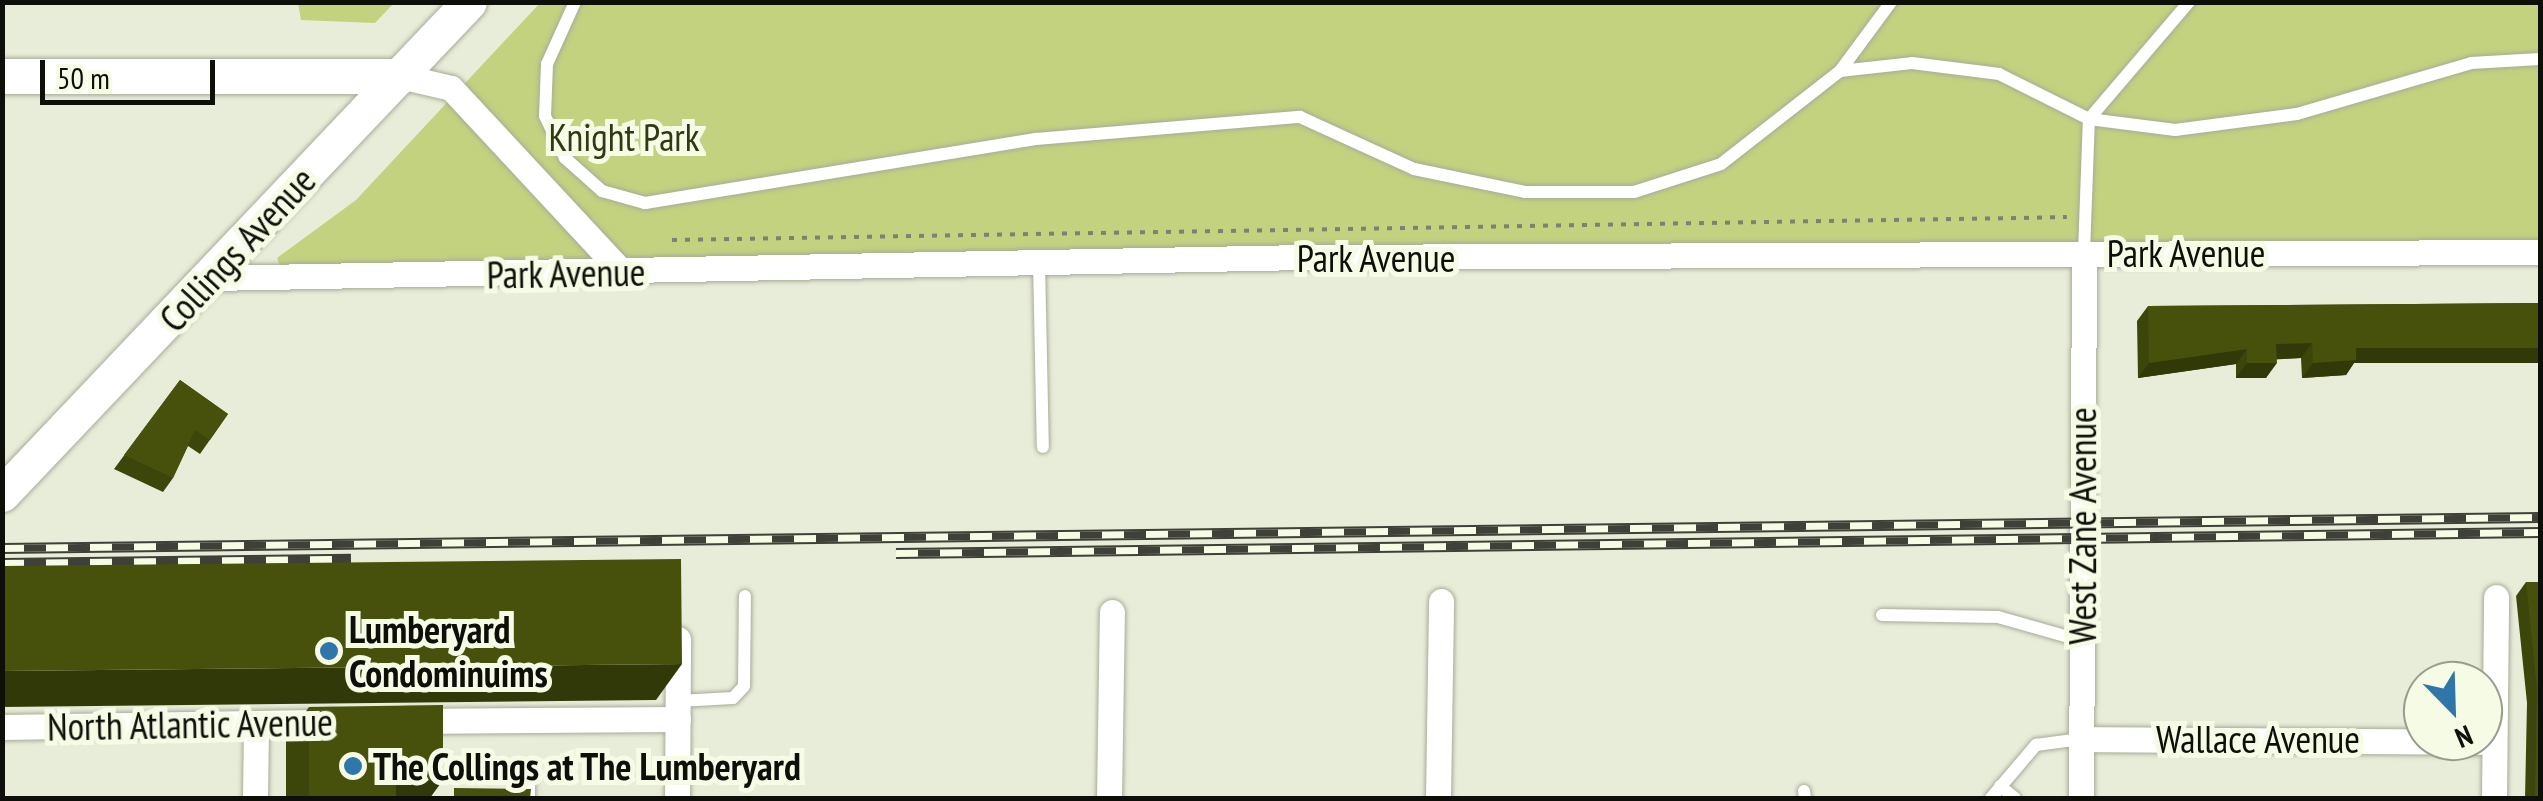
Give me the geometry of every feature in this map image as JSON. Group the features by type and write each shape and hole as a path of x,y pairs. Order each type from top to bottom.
{"main road":[{"name":"Collings Avenue","path":"2,494 469,2"},
{"path":"2,76 400,76"}],"street":[{"path":"400,76 451,88 623,273"},
{"name":"Park Avenue","path":"211,278 1039,263 2540,252"},
{"name":"West Zane Avenue","path":"2082,798 2084,254"},
{"path":"2495,661 2496,596"},
{"path":"1438,798 1440,601"},
{"path":"1109,798 1112,612"},
{"path":"677,798 678,632"},
{"name":"North Atlantic Avenue","path":"2,727 379,722 678,710"},
{"path":"254,798 256,723"},
{"name":"Wallace Avenue","path":"2082,739 2403,741"},
{"path":"2494,761 2494,798"}],"lane":[{"path":"575,2 547,64 545,116 565,158 602,190 645,203 1036,139 1300,117 1414,169 1525,192 1634,192 1721,164 1840,71 1891,2"},
{"path":"2084,254 2089,119 2189,2"},
{"path":"1840,71 1912,63 1999,74 2089,119 2175,130 2297,114 2470,62 2540,59"},
{"path":"1039,263 1043,447"},
{"path":"678,710 733,698 744,686 745,596"},
{"path":"1882,615 1998,618 2082,641"},
{"path":"1991,798 2036,745 2082,739"},
{"path":"529,778 529,798"},
{"path":"2000,786 2015,798"}],"path":[{"path":"672,240 2084,217"}],"green space":[{"path":"298,2 394,3 375,23 301,20"},
{"name":"Knight Park","path":"540,3 2540,3 2540,248 283,276 277,258 356,200"}],"building":[{"path":"2540,303 2540,348 2356,348 2356,360 2313,363 2312,343 2276,344 2277,363 2247,363 2247,349 2149,363 2148,306"},
{"path":"180,380 228,414 210,440 195,430 173,478 124,455"},
{"name":"Lumberyard Condominuims","path":"681,559 682,664 2,671 2,566"},
{"path":"2526,582 2540,582 2540,798 2535,798 2537,689"},
{"path":"443,705 443,780 396,780 396,798 309,798 309,707"},
{"path":"454,788 531,789 530,798 454,798"}],"railway":[{"path":"2,548 2540,517"},
{"path":"896,553 2540,532"},
{"path":"2,563 351,559"}],"place":[{"name":"Lumberyard Condominuims","path":"329,651"},
{"name":"The Collings at The Lumberyard","path":"353,766"}]}
